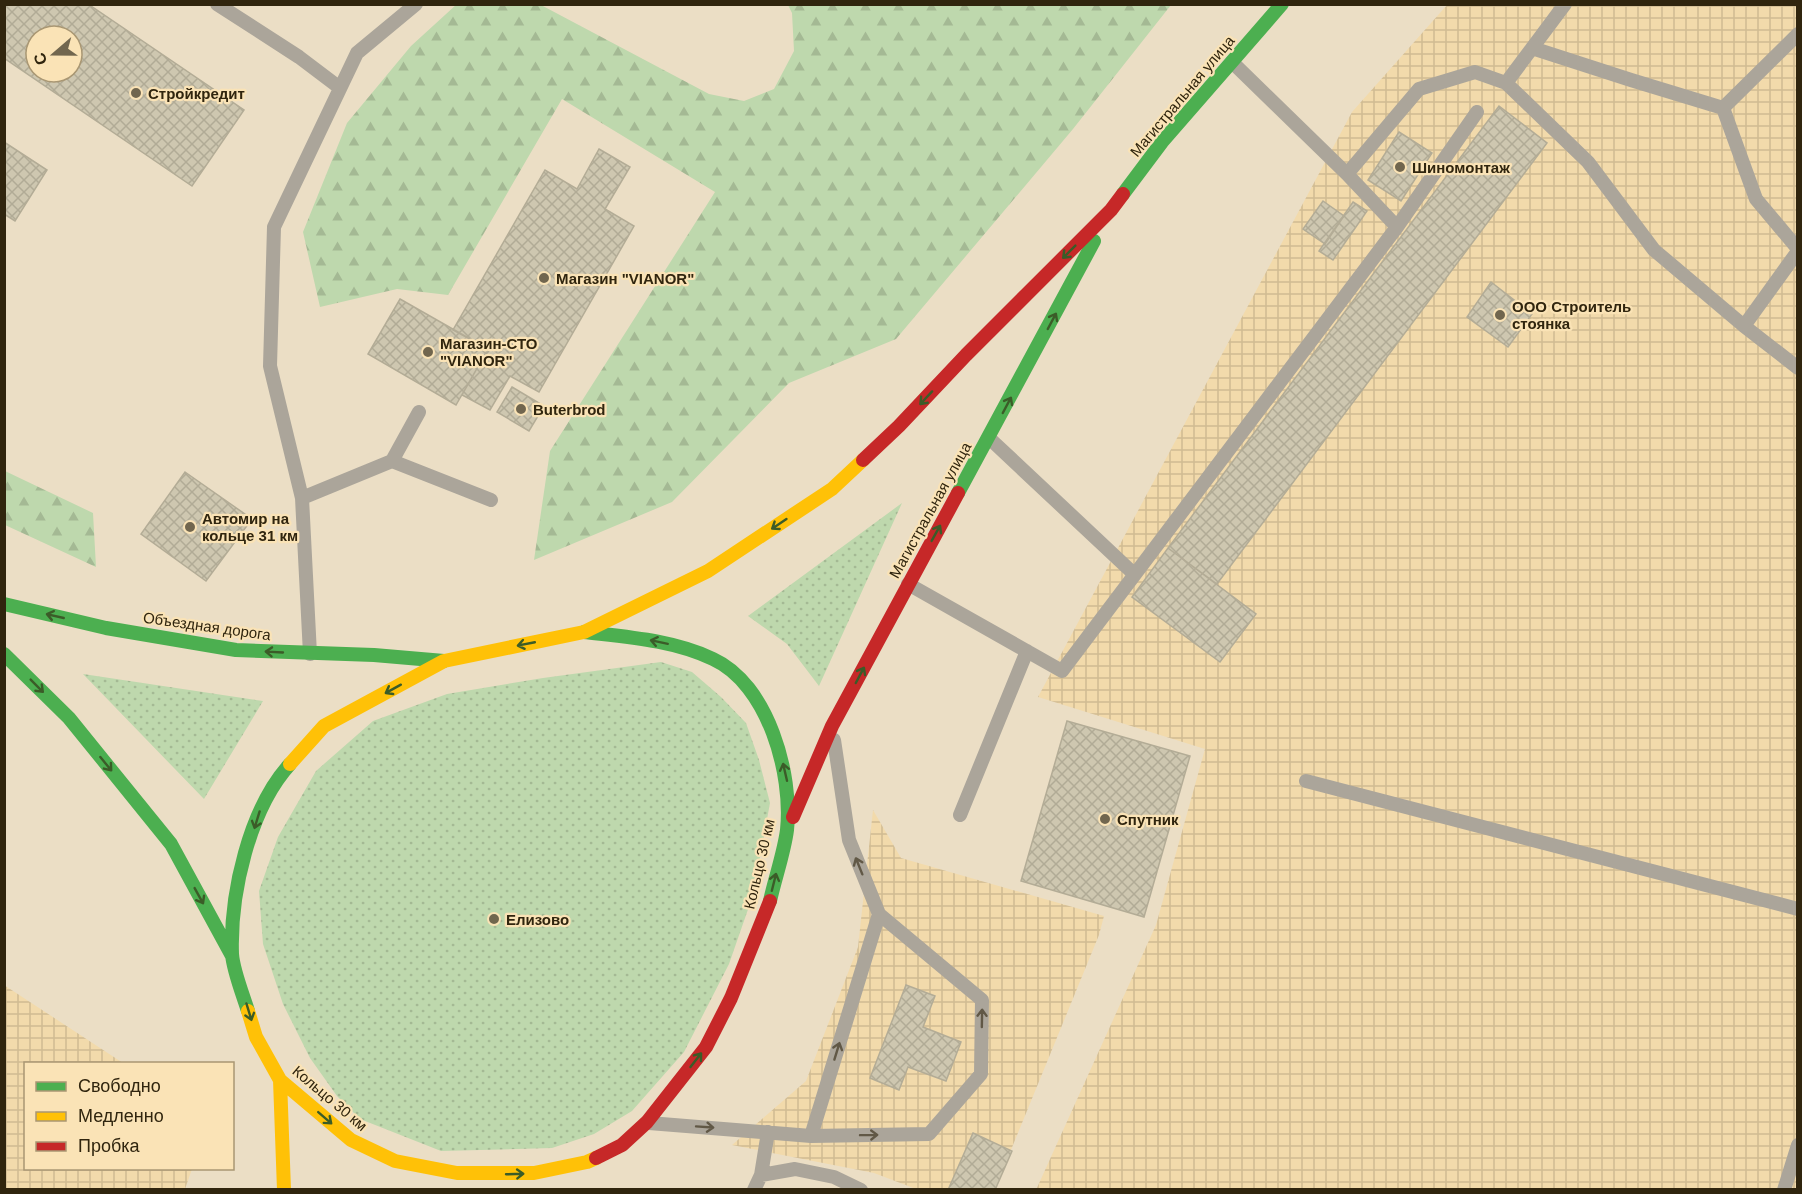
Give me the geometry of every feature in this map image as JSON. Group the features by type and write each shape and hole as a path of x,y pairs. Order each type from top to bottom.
{"main road":[{"name":"Магистральная улица","path":"584,632 708,571 832,489 899,426 1110,210 1162,142 1282,4"},
{"name":"Магистральная улица","path":"787,830 832,726 1110,210"},
{"name":"Объездная дорога","path":"4,604 106,628 236,650 374,655 444,661"},
{"name":"Кольцо 30 км","path":"584,632 639,638 677,646 714,659 729,669 762,709 779,747 788,781 787,830 769,903 731,998 706,1047 647,1122 622,1145 587,1162 534,1173 457,1173 395,1161 351,1140 280,1080 256,1037 232,956 236,887 261,807 280,775 324,726 444,661 584,632"},
{"path":"4,654 69,718 171,844 232,956"},
{"path":"280,1080 284,1190"},
{"path":"600,1172 647,1122"}],"lane":[{"path":"217,4 299,57 340,88"},
{"path":"310,654 302,498 270,366 274,227 357,53 416,4"},
{"path":"1506,83 1565,4"},
{"path":"1723,108 1797,34"},
{"path":"1532,48 1723,108"},
{"path":"1232,62 1347,174 1397,227"},
{"path":"1347,174 1419,89 1475,72 1506,83 1588,162 1654,250 1797,368"},
{"path":"1723,108 1756,199 1797,250 1744,326"},
{"path":"908,585 1062,671 1397,227 1477,112"},
{"path":"302,498 392,461 419,412"},
{"path":"989,438 1134,574"},
{"path":"392,461 491,500"},
{"path":"960,815 1028,651"},
{"path":"647,1122 811,1136 929,1134 981,1074 982,1000 879,914 849,840 832,726"},
{"path":"1306,782 1797,909"},
{"path":"811,1136 879,914"},
{"path":"754,1190 761,1175 768,1132"},
{"path":"1784,1190 1797,1144"},
{"path":"761,1175 795,1169 834,1177 861,1190"}],"shaded area":[{"path":"1447,5 1797,5 1797,1189 1036,1190 1156,925 1205,749 1038,697 1352,112"},
{"path":"873,810 901,858 1104,916 1099,935 995,1189 916,1189 874,1173 732,1145 806,1081 858,947"},
{"path":"4,985 121,1062 24,1062 24,1170 192,1170 185,1189 5,1189"}],"green space":[{"path":"457,4 541,5 709,94 744,101 774,89 794,51 792,13 788,5 1171,5 1073,129 896,339 789,383 672,502 534,560 550,451 715,192 562,99 448,295 397,289 320,307 303,232 347,123 411,46"},
{"path":"5,471 93,513 96,567 5,525"},
{"path":"902,503 819,686 787,644 748,616"},
{"path":"661,662 692,672 746,723 759,760 770,803 753,895 729,964 684,1052 632,1111 594,1134 552,1148 441,1151 360,1119 337,1096 310,1058 283,1004 263,944 259,891 278,837 316,771 373,721 447,694"},
{"path":"83,674 263,701 204,799"}],"building":[{"name":"Стройкредит","path":"4,4 88,4 244,110 192,186 42,84 84,84 84,24 24,24 24,72 4,58"},
{"path":"1499,106 1547,143 1217,584 1168,548"},
{"name":"Шиномонтаж","path":"1399,132 1432,153 1401,201 1368,180"},
{"path":"4,142 47,170 15,221 4,214"},
{"name":"Магазин \"VIANOR\"","path":"599,149 630,167 605,209 634,226 539,392 510,376 490,410 462,395 488,349 453,330 545,170 577,189"},
{"path":"1323,201 1344,216 1325,244 1303,229"},
{"path":"1353,202 1367,211 1333,260 1319,251"},
{"name":"ООО Строитель стоянка","path":"1491,282 1532,314 1508,347 1467,317"},
{"name":"Магазин-СТО \"VIANOR\"","path":"400,299 488,349 456,405 368,354"},
{"name":"Buterbrod","path":"512,387 544,406 529,431 497,412"},
{"path":"185,472 252,519 206,581 141,534"},
{"path":"1168,548 1256,614 1220,662 1132,597"},
{"name":"Спутник","path":"1067,721 1190,756 1144,917 1021,881"},
{"path":"906,985 935,996 923,1027 961,1042 946,1081 908,1067 899,1090 870,1078"},
{"path":"973,1133 1012,1151 995,1190 948,1190"}],"traffic: fast":[{"path":"1123,194 1162,142 1282,4"},
{"path":"958,493 1094,241"},
{"path":"4,604 106,628 236,650 374,655 444,661"},
{"path":"584,632 650,640 682,647 713,659 732,671 749,688 773,733 786,783 787,830 770,901"},
{"path":"4,654 69,718 171,844 232,956"},
{"path":"248,1011 236,975 232,954 234,905 253,828 263,804 290,764"}],"traffic: slow":[{"path":"584,632 708,571 832,489 863,460"},
{"path":"290,764 324,726 444,661 584,632"},
{"path":"248,1011 256,1037 280,1080 351,1140 395,1161 457,1173 534,1173 596,1158"},
{"path":"280,1080 284,1190"}],"traffic: jam":[{"path":"863,460 1111,210 1123,194"},
{"path":"793,817 832,726 958,493"},
{"path":"596,1158 622,1145 647,1122 706,1047 731,998 770,901"}],"place":[{"name":"Стройкредит","path":"136,93"},
{"name":"Шиномонтаж","path":"1400,167"},
{"name":"Магазин \"VIANOR\"","path":"544,278"},
{"name":"ООО Строитель стоянка","path":"1500,315"},
{"name":"Магазин-СТО \"VIANOR\"","path":"428,352"},
{"name":"Buterbrod","path":"521,409"},
{"name":"Автомир на кольце 31 км","path":"190,527"},
{"name":"Спутник","path":"1105,819"},
{"name":"Елизово","path":"494,919"}]}
